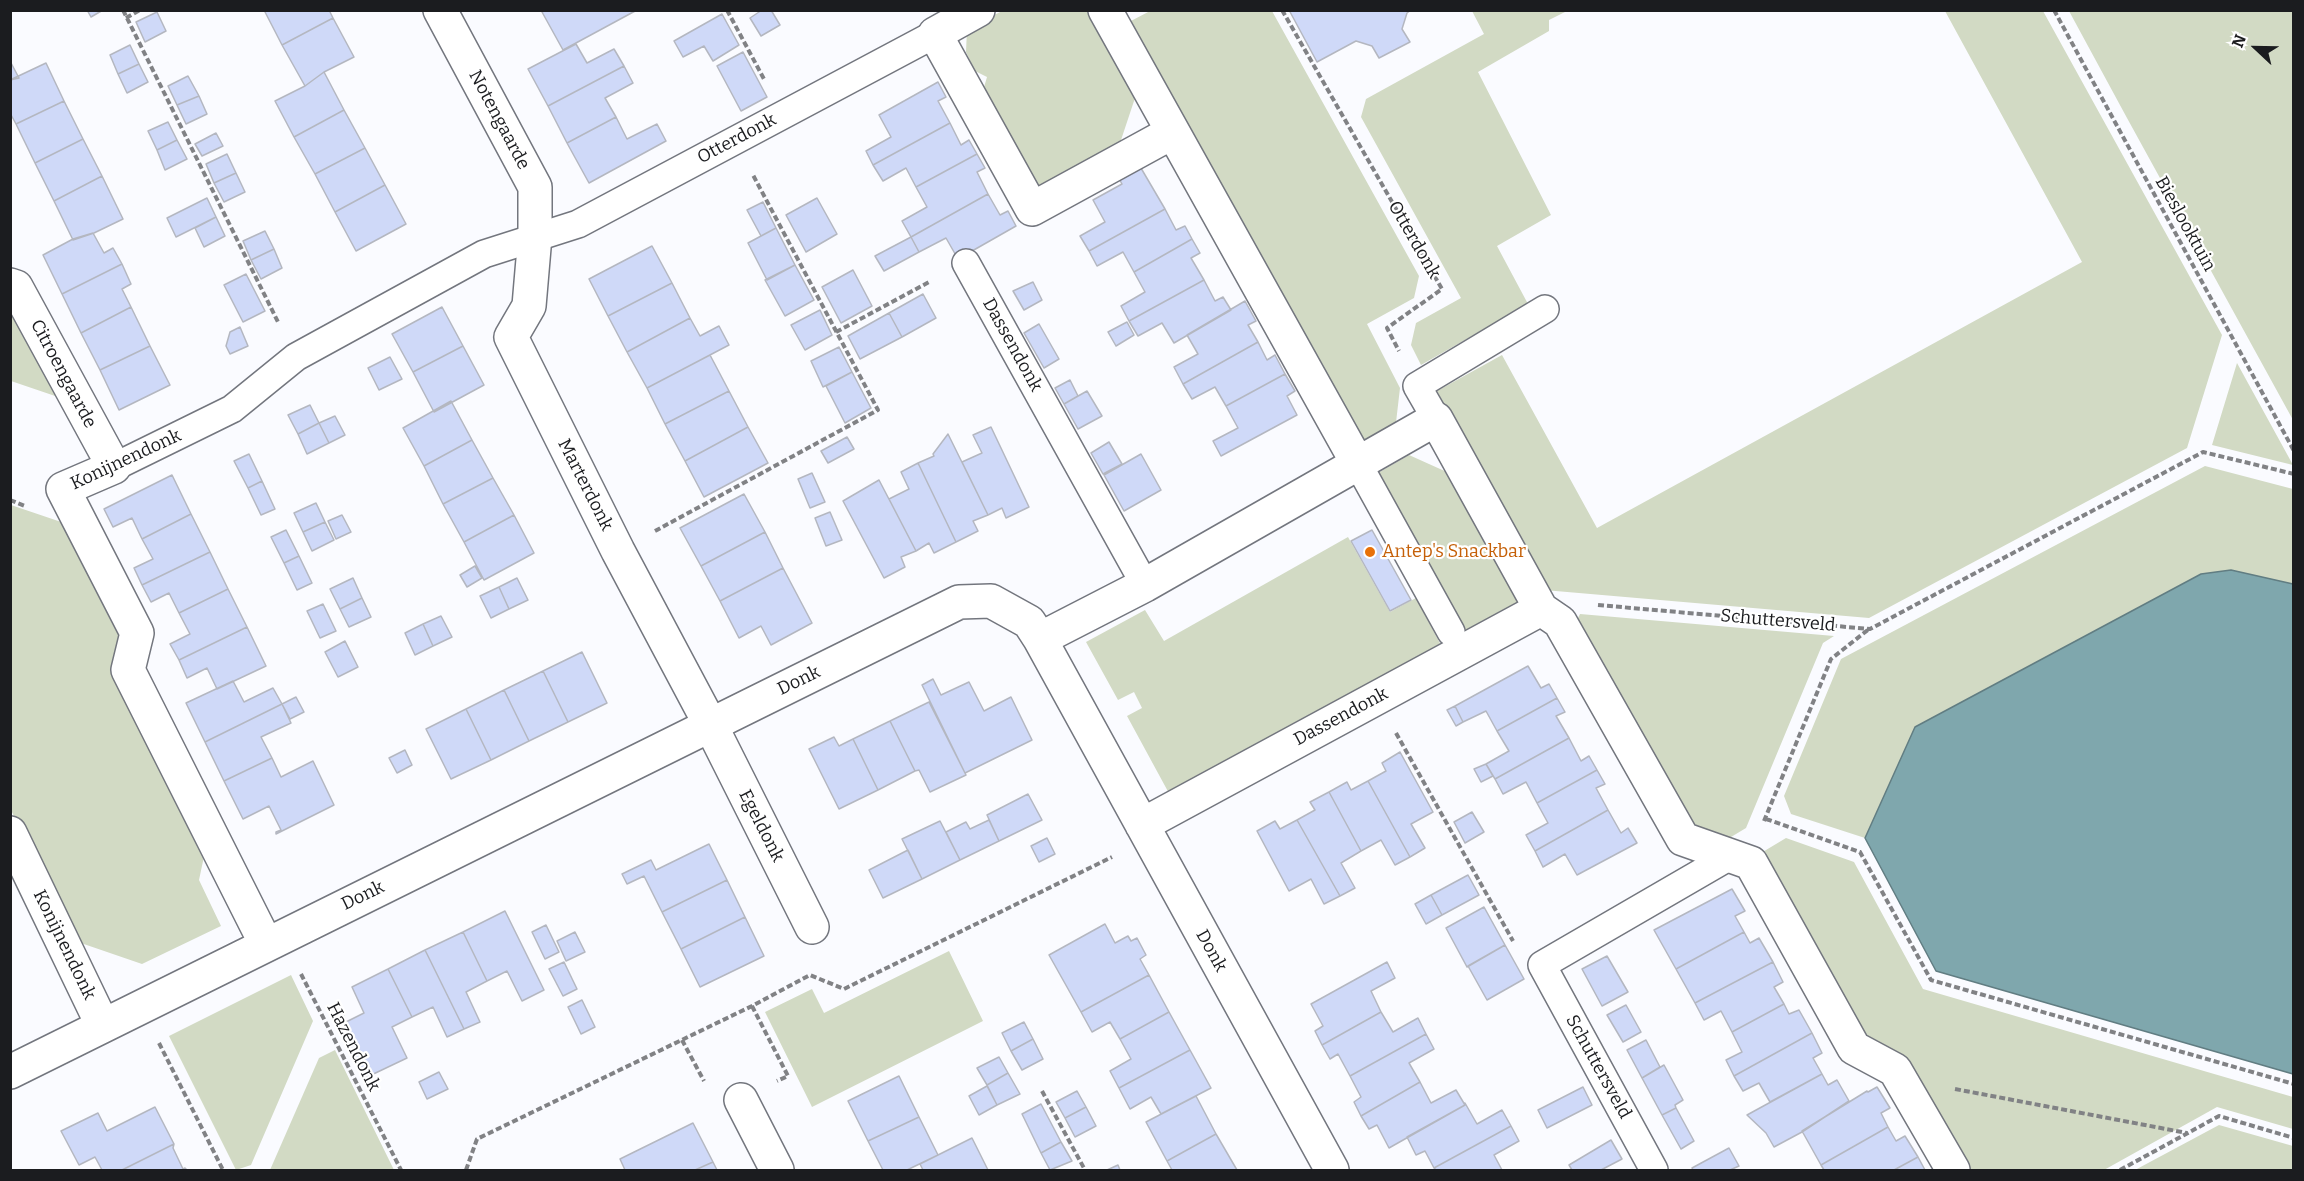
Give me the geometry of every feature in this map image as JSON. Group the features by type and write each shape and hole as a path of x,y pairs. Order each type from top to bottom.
{"street":[{"name":"Notengaarde","path":"440,10 535,187 535,236"},
{"name":"Otterdonk","path":"935,34 978,10"},
{"path":"1105,10 1171,133 1358,464"},
{"path":"935,34 1032,209 1171,133"},
{"name":"Marterdonk","path":"535,236 529,306 511,338 618,551 710,724"},
{"name":"Citroengaarde","path":"10,285 16,287 114,466"},
{"path":"1040,639 1145,585 1436,419 1541,609 1560,622 1683,839 1751,863 1854,1048 1895,1070 1953,1170"},
{"name":"Konijnendonk","path":"114,466 63,489 137,633 128,670 274,940"},
{"name":"Donk","path":"10,1072 959,602 991,601 1029,622 1040,639 1332,1170"},
{"name":"Dassendonk","path":"1142,825 1541,609"},
{"name":"Egeldonk","path":"710,724 812,927"},
{"name":"Konijnendonk","path":"10,832 103,1026"},
{"path":"741,1100 777,1170"}],"lane":[{"name":"Otterdonk","path":"535,236 578,224 935,34"},
{"name":"Konijnendonk","path":"114,466 232,410 296,357 484,254 535,236"},
{"name":"Dassendonk","path":"966,263 1145,585"},
{"path":"1436,419 1417,386 1545,309"},
{"path":"1358,464 1451,632"},
{"path":"1542,965 1730,856"},
{"name":"Schuttersveld","path":"1542,965 1654,1170"}],"path":[{"path":"123,10 296,357"},
{"path":"126,18 140,10"},
{"path":"727,10 783,115"},
{"name":"Otterdonk","path":"1282,10 1442,289 1387,328 1417,386"},
{"name":"Bieslooktuin","path":"2054,10 2294,451"},
{"path":"618,551 878,410 734,140"},
{"path":"1730,856 1766,819 1831,659 1870,629 2203,452 2294,474"},
{"name":"Schuttersveld","path":"1541,609 1567,602 1870,629"},
{"path":"1377,698 1521,956 1542,965"},
{"path":"1766,819 1860,852 1931,980 2294,1084"},
{"path":"466,1170 477,1139 752,1006 810,975 844,989 1115,856 1142,825"},
{"name":"Hazendonk","path":"274,940 401,1170"},
{"path":"141,1007 223,1170"},
{"path":"1899,1078 2187,1133"},
{"path":"1042,1091 1085,1170"},
{"path":"2120,1170 2218,1116 2294,1138"}],"green space":[{"path":"1002,11 1091,11 1137,92 1116,155 1038,199 982,94 987,77 975,71 966,52 967,29"},
{"path":"1150,11 1272,11 1419,276 1414,298 1367,324 1400,388 1395,431 1364,450 1129,22"},
{"path":"1472,11 1567,11 1549,20 1549,31 1478,72 1551,215 1497,246 1528,304 1421,365 1411,345 1416,323 1461,298 1361,117 1366,99 1484,34"},
{"path":"1945,11 2043,11 2222,335 2187,448 1869,618 1544,590 1437,391 1502,355 1597,528 2082,262"},
{"path":"2069,11 2293,11 2293,420 2127,118"},
{"path":"11,291 61,398 11,381"},
{"path":"2237,363 2293,465 2212,445"},
{"path":"1409,455 1449,473 1525,609 1469,638 1378,473"},
{"path":"2205,466 2293,489 2293,584 2231,570 2201,574 1916,727 1865,838 1791,814 1784,796 1841,659"},
{"path":"11,505 70,525 126,637 206,847 199,880 221,926 142,964 75,941 11,810"},
{"path":"1348,537 1390,612 1416,598 1444,651 1171,797 1127,716 1142,708 1134,692 1118,700 1086,642 1145,610 1164,641"},
{"path":"1580,614 1834,636 1823,643 1746,828 1721,843 1693,834 1576,622"},
{"path":"1786,838 1854,862 1923,989 2293,1097 2293,1129 2217,1107 2104,1170 1969,1170 1862,1040 1761,853"},
{"path":"949,951 983,1021 812,1107 765,1012 812,989 824,1013"},
{"path":"291,975 313,1021 251,1165 236,1170 169,1036"},
{"path":"335,1050 394,1170 270,1170 319,1058"},
{"path":"2219,1125 2293,1146 2293,1170 2135,1170"}],"water":[{"path":"2231,570 2293,584 2293,1074 1936,971 1865,838 1915,727 2201,574"}],"building":[{"path":"87,10 103,10 91,17"},
{"path":"264,10 329,10 333,18 282,45"},
{"path":"546,10 637,10 563,50 542,12"},
{"path":"762,10 771,10 780,25 761,36 750,18"},
{"path":"1289,10 1411,10 1407,13 1402,29 1410,42 1379,58 1372,46 1356,41 1317,62"},
{"path":"157,12 166,31 145,42 136,22"},
{"path":"722,14 739,45 713,61 704,46 683,57 674,41"},
{"path":"333,18 354,57 324,72 305,86 282,45"},
{"path":"576,44 587,63 614,49 624,66 548,106 528,69"},
{"path":"130,45 139,64 118,74 110,55"},
{"path":"743,52 767,97 741,111 717,66"},
{"path":"10,61 19,78 10,80"},
{"path":"46,63 64,101 16,124 10,113 10,80"},
{"path":"139,64 148,82 127,93 118,74"},
{"path":"624,66 633,83 605,98 616,117 567,143 548,106"},
{"path":"324,72 344,110 294,137 275,101 305,86"},
{"path":"188,76 199,96 177,105 168,86"},
{"path":"938,82 946,97 938,101 950,123 873,165 866,151 891,137 879,115"},
{"path":"199,96 207,114 186,124 177,105"},
{"path":"64,101 83,139 35,163 16,124"},
{"path":"344,110 365,148 315,174 294,137"},
{"path":"616,117 627,139 657,124 666,141 589,183 567,143"},
{"path":"168,122 177,140 157,150 148,131"},
{"path":"950,123 961,145 969,140 977,154 916,187 906,168 883,181 873,165"},
{"path":"216,133 223,146 202,156 195,144"},
{"path":"83,139 102,176 54,201 35,163"},
{"path":"177,140 187,159 165,170 157,150"},
{"path":"365,148 385,185 335,212 315,174"},
{"path":"227,154 236,173 214,183 206,164"},
{"path":"977,154 985,168 977,172 988,194 911,237 902,221 927,207 916,187"},
{"path":"1138,163 1165,209 1089,251 1080,236 1105,222 1093,200 1122,184 1117,175"},
{"path":"236,173 245,192 224,202 214,183"},
{"path":"102,176 123,219 73,240 54,201"},
{"path":"385,185 406,224 356,251 335,212"},
{"path":"988,194 1000,215 1008,211 1016,226 958,259 946,238 919,252 911,237"},
{"path":"207,198 216,217 176,237 167,218"},
{"path":"817,198 837,234 806,252 786,215"},
{"path":"763,202 776,228 761,236 747,210"},
{"path":"1165,209 1176,230 1185,226 1192,239 1134,272 1123,252 1097,266 1089,251"},
{"path":"216,217 225,236 204,247 195,228"},
{"path":"776,228 795,265 767,280 748,243"},
{"path":"265,231 274,249 251,260 243,241"},
{"path":"93,233 104,253 113,248 122,264 62,294 43,255 73,239"},
{"path":"911,237 919,252 884,271 875,256"},
{"path":"1192,239 1200,253 1191,258 1204,280 1129,321 1121,306 1145,292 1134,272"},
{"path":"652,246 672,283 608,316 589,279"},
{"path":"274,249 282,268 261,279 251,260"},
{"path":"122,264 131,284 122,289 131,307 81,333 62,294"},
{"path":"795,265 814,300 785,316 765,280"},
{"path":"853,270 872,306 841,323 822,287"},
{"path":"246,274 265,311 243,322 224,285"},
{"path":"1204,280 1215,301 1223,297 1231,310 1174,343 1162,323 1138,336 1129,321"},
{"path":"1033,282 1042,300 1024,310 1013,291"},
{"path":"672,283 690,318 627,352 608,316"},
{"path":"923,294 936,318 902,337 889,313"},
{"path":"1245,301 1256,321 1248,325 1258,342 1183,384 1174,367 1198,354 1187,335"},
{"path":"131,307 150,346 100,370 81,333"},
{"path":"442,307 463,346 413,372 392,334"},
{"path":"820,310 832,335 805,350 791,325"},
{"path":"889,313 902,337 860,359 848,336"},
{"path":"690,318 700,336 719,326 729,345 647,388 627,352"},
{"path":"1127,322 1134,335 1116,346 1108,332"},
{"path":"1039,324 1059,359 1044,368 1024,333"},
{"path":"240,327 248,346 230,354 226,346 230,332"},
{"path":"1258,342 1267,360 1275,355 1285,374 1226,406 1215,387 1192,399 1183,384"},
{"path":"150,346 170,385 119,410 100,370"},
{"path":"463,346 484,385 434,412 413,372"},
{"path":"839,347 852,372 823,387 811,361"},
{"path":"710,355 729,391 665,424 647,388"},
{"path":"390,357 402,379 379,390 368,368"},
{"path":"852,372 871,408 845,423 826,386"},
{"path":"1285,374 1295,391 1287,396 1297,415 1221,456 1213,441 1238,428 1226,406"},
{"path":"1070,380 1078,396 1064,404 1055,388"},
{"path":"729,391 748,427 685,461 665,424"},
{"path":"1087,391 1102,416 1078,429 1064,404"},
{"path":"451,401 472,440 424,466 403,428"},
{"path":"310,405 319,423 298,434 288,415"},
{"path":"335,416 345,435 329,443 319,423"},
{"path":"319,423 329,443 307,454 298,434"},
{"path":"748,427 768,463 704,497 685,461"},
{"path":"991,427 1029,507 1006,518 1002,508 988,515 962,462 982,453 973,435"},
{"path":"948,434 988,515 973,521 978,531 956,542 918,463 934,456 933,454"},
{"path":"847,437 854,449 828,463 821,451"},
{"path":"472,440 493,478 443,504 424,466"},
{"path":"1109,442 1122,464 1103,474 1091,453"},
{"path":"249,454 262,481 248,488 234,461"},
{"path":"1141,454 1161,490 1124,511 1104,475"},
{"path":"918,463 956,542 934,553 929,543 916,551 889,499 909,489 901,472"},
{"path":"812,473 825,502 810,508 798,479"},
{"path":"172,475 191,514 142,539 132,518 113,527 104,509"},
{"path":"493,478 514,515 464,542 443,504"},
{"path":"879,480 916,551 901,557 905,567 884,578 843,501"},
{"path":"262,481 275,509 261,515 248,488"},
{"path":"744,494 765,532 701,566 680,528"},
{"path":"316,503 325,522 303,532 294,513"},
{"path":"830,512 842,540 826,546 815,518"},
{"path":"191,514 210,552 142,585 134,568 153,559 142,539"},
{"path":"342,515 351,532 336,539 328,521"},
{"path":"514,515 534,553 484,580 464,542"},
{"path":"325,522 334,540 312,551 303,532"},
{"path":"286,530 299,556 284,563 271,537"},
{"path":"1372,530 1411,600 1390,611 1351,541"},
{"path":"765,532 783,568 720,601 701,566"},
{"path":"210,552 228,589 179,613 169,593 151,602 142,585"},
{"path":"299,556 312,583 297,590 284,563"},
{"path":"475,566 482,578 467,587 460,575"},
{"path":"783,568 812,623 771,645 761,626 739,638 720,601"},
{"path":"353,578 362,598 340,609 330,589"},
{"path":"517,578 528,600 509,609 499,587"},
{"path":"499,587 509,609 491,618 480,596"},
{"path":"228,589 247,627 179,660 170,644 190,634 179,613"},
{"path":"362,598 371,617 349,627 340,609"},
{"path":"323,604 336,631 320,638 307,611"},
{"path":"441,616 452,637 433,646 423,624"},
{"path":"423,624 433,646 415,655 405,633"},
{"path":"247,627 266,666 217,689 207,668 187,678 179,660"},
{"path":"345,641 358,667 338,677 325,652"},
{"path":"582,652 607,703 568,722 543,671"},
{"path":"1528,666 1541,688 1549,684 1557,698 1497,731 1486,711 1463,722 1455,706"},
{"path":"543,671 568,722 529,741 504,690"},
{"path":"933,679 941,695 969,682 984,711 1011,697 1032,740 965,773 922,685"},
{"path":"233,681 244,702 273,688 282,704 205,742 186,703"},
{"path":"504,690 529,741 491,760 466,709"},
{"path":"296,697 304,712 290,719 282,704"},
{"path":"1557,698 1565,712 1556,716 1569,738 1495,779 1486,764 1509,751 1497,731"},
{"path":"929,702 966,775 930,792 919,770 915,771 890,721"},
{"path":"282,704 291,723 261,737 272,758 224,781 205,742"},
{"path":"1455,706 1463,722 1456,726 1447,710"},
{"path":"466,709 491,760 451,779 426,729"},
{"path":"890,721 915,771 878,790 853,739"},
{"path":"834,737 839,746 853,739 878,790 839,809 809,749"},
{"path":"1569,738 1581,761 1589,756 1597,770 1537,803 1526,782 1503,794 1495,779"},
{"path":"405,750 412,765 397,773 389,758"},
{"path":"1400,752 1433,812 1411,824 1425,848 1410,857 1368,781 1386,771 1382,763"},
{"path":"272,758 281,777 313,761 334,805 276,834 281,830 269,806 243,819 224,781"},
{"path":"1486,764 1493,776 1481,782 1474,769"},
{"path":"1597,770 1605,784 1596,788 1608,810 1535,851 1526,835 1548,823 1537,803"},
{"path":"1368,781 1410,857 1395,865 1381,840 1361,851 1329,792 1347,782 1351,790"},
{"path":"1329,792 1361,851 1341,863 1355,888 1340,896 1297,820 1315,810 1310,802"},
{"path":"1028,794 1042,820 999,841 987,815"},
{"path":"1608,810 1621,833 1628,828 1637,843 1577,875 1565,854 1543,867 1535,851"},
{"path":"1472,812 1484,832 1465,843 1454,822"},
{"path":"989,820 999,841 960,860 946,832 966,822 970,829"},
{"path":"1297,820 1340,896 1324,904 1311,879 1289,891 1257,831 1275,821 1280,829"},
{"path":"940,821 960,860 922,879 902,839"},
{"path":"1047,838 1055,854 1039,862 1031,846"},
{"path":"709,844 727,880 662,912 644,876 627,884 622,874 651,860 656,870"},
{"path":"908,850 922,879 883,898 869,870"},
{"path":"1468,875 1479,895 1442,915 1431,895"},
{"path":"727,880 745,917 681,949 662,912"},
{"path":"1732,889 1745,911 1735,916 1744,932 1676,969 1654,930"},
{"path":"1431,895 1442,915 1426,924 1415,904"},
{"path":"1484,907 1505,945 1467,967 1446,928"},
{"path":"505,911 544,990 522,1001 507,971 487,981 463,932"},
{"path":"745,917 764,956 700,987 681,949"},
{"path":"1105,924 1115,943 1128,936 1131,941 1137,938 1146,955 1140,959 1149,975 1081,1012 1049,955"},
{"path":"546,925 559,952 545,959 532,932"},
{"path":"463,932 487,981 466,992 480,1022 464,1029 425,950"},
{"path":"575,932 585,952 566,961 557,941"},
{"path":"1744,932 1750,943 1759,938 1773,962 1695,1003 1676,969"},
{"path":"1505,945 1524,979 1487,1000 1468,966"},
{"path":"425,950 464,1029 447,1037 433,1007 412,1017 388,969"},
{"path":"1607,956 1628,992 1602,1006 1582,969"},
{"path":"564,962 577,989 563,996 549,969"},
{"path":"1387,962 1395,978 1371,991 1381,1012 1322,1045 1315,1031 1323,1026 1311,1004"},
{"path":"1773,962 1783,982 1774,987 1784,1004 1732,1032 1721,1011 1704,1020 1695,1003"},
{"path":"388,969 412,1017 392,1027 407,1058 365,1078 337,1020 344,1016 346,1022 364,1013 352,987"},
{"path":"1149,975 1169,1012 1120,1039 1110,1022 1092,1032 1081,1012"},
{"path":"582,1000 595,1027 581,1034 568,1007"},
{"path":"1784,1004 1789,1014 1799,1010 1812,1033 1734,1076 1726,1060 1742,1052 1732,1032"},
{"path":"1626,1005 1641,1032 1623,1042 1607,1015"},
{"path":"1169,1012 1190,1050 1119,1088 1110,1071 1131,1059 1120,1039"},
{"path":"1381,1012 1393,1032 1418,1018 1426,1034 1350,1076 1338,1054 1330,1059 1322,1045"},
{"path":"1024,1022 1033,1039 1011,1051 1002,1033"},
{"path":"1812,1033 1822,1053 1813,1058 1822,1074 1770,1102 1759,1083 1743,1091 1734,1076"},
{"path":"1426,1034 1434,1049 1409,1063 1420,1082 1361,1116 1354,1102 1361,1097 1350,1076"},
{"path":"1033,1039 1043,1059 1022,1070 1011,1051"},
{"path":"1646,1040 1660,1067 1642,1078 1627,1050"},
{"path":"1190,1050 1211,1088 1161,1114 1151,1097 1130,1109 1119,1088"},
{"path":"999,1057 1008,1073 987,1085 977,1068"},
{"path":"1664,1065 1683,1100 1675,1105 1676,1108 1662,1115 1642,1078"},
{"path":"439,1072 448,1089 427,1099 419,1082"},
{"path":"1008,1073 1020,1094 997,1105 987,1085"},
{"path":"1822,1074 1828,1085 1837,1080 1849,1101 1802,1132 1774,1147 1766,1133 1747,1115"},
{"path":"899,1076 919,1117 868,1141 848,1101"},
{"path":"1420,1082 1431,1103 1456,1090 1465,1105 1389,1148 1377,1125 1369,1129 1361,1116"},
{"path":"987,1086 997,1105 979,1115 969,1096"},
{"path":"1583,1087 1592,1105 1547,1128 1538,1110"},
{"path":"1877,1087 1890,1108 1881,1113 1888,1127 1821,1165 1802,1131"},
{"path":"1077,1091 1086,1107 1065,1118 1056,1102"},
{"path":"1196,1096 1216,1134 1167,1161 1146,1122"},
{"path":"1464,1103 1477,1124 1502,1110 1511,1126 1434,1168 1425,1151 1416,1155 1407,1137 1465,1105"},
{"path":"1041,1104 1061,1142 1041,1153 1022,1114"},
{"path":"155,1107 174,1144 122,1170 102,1170 95,1157 79,1165 61,1131 98,1113 107,1131"},
{"path":"1086,1107 1096,1126 1075,1137 1065,1118"},
{"path":"1676,1108 1694,1141 1681,1149 1662,1115"},
{"path":"919,1117 938,1155 907,1170 883,1170 868,1141"},
{"path":"693,1123 713,1162 695,1170 625,1170 620,1159"},
{"path":"1511,1126 1519,1141 1494,1155 1502,1170 1436,1170 1434,1168"},
{"path":"1888,1127 1896,1141 1905,1136 1918,1157 1894,1170 1824,1170 1821,1165"},
{"path":"1216,1134 1237,1170 1172,1170 1167,1161"},
{"path":"972,1138 988,1170 923,1170 920,1164"},
{"path":"1611,1140 1622,1159 1601,1170 1572,1170 1569,1165"},
{"path":"1061,1142 1072,1161 1050,1170 1041,1153"},
{"path":"174,1144 173,1148 183,1169 187,1170 122,1170"},
{"path":"1729,1148 1739,1166 1730,1170 1693,1170 1692,1168"},
{"path":"1918,1157 1925,1170 1894,1170"},
{"path":"713,1162 717,1170 695,1170"},
{"path":"1118,1165 1120,1170 1107,1170"}],"place":[{"name":"Antep's Snackbar","path":"1370,552"}]}
